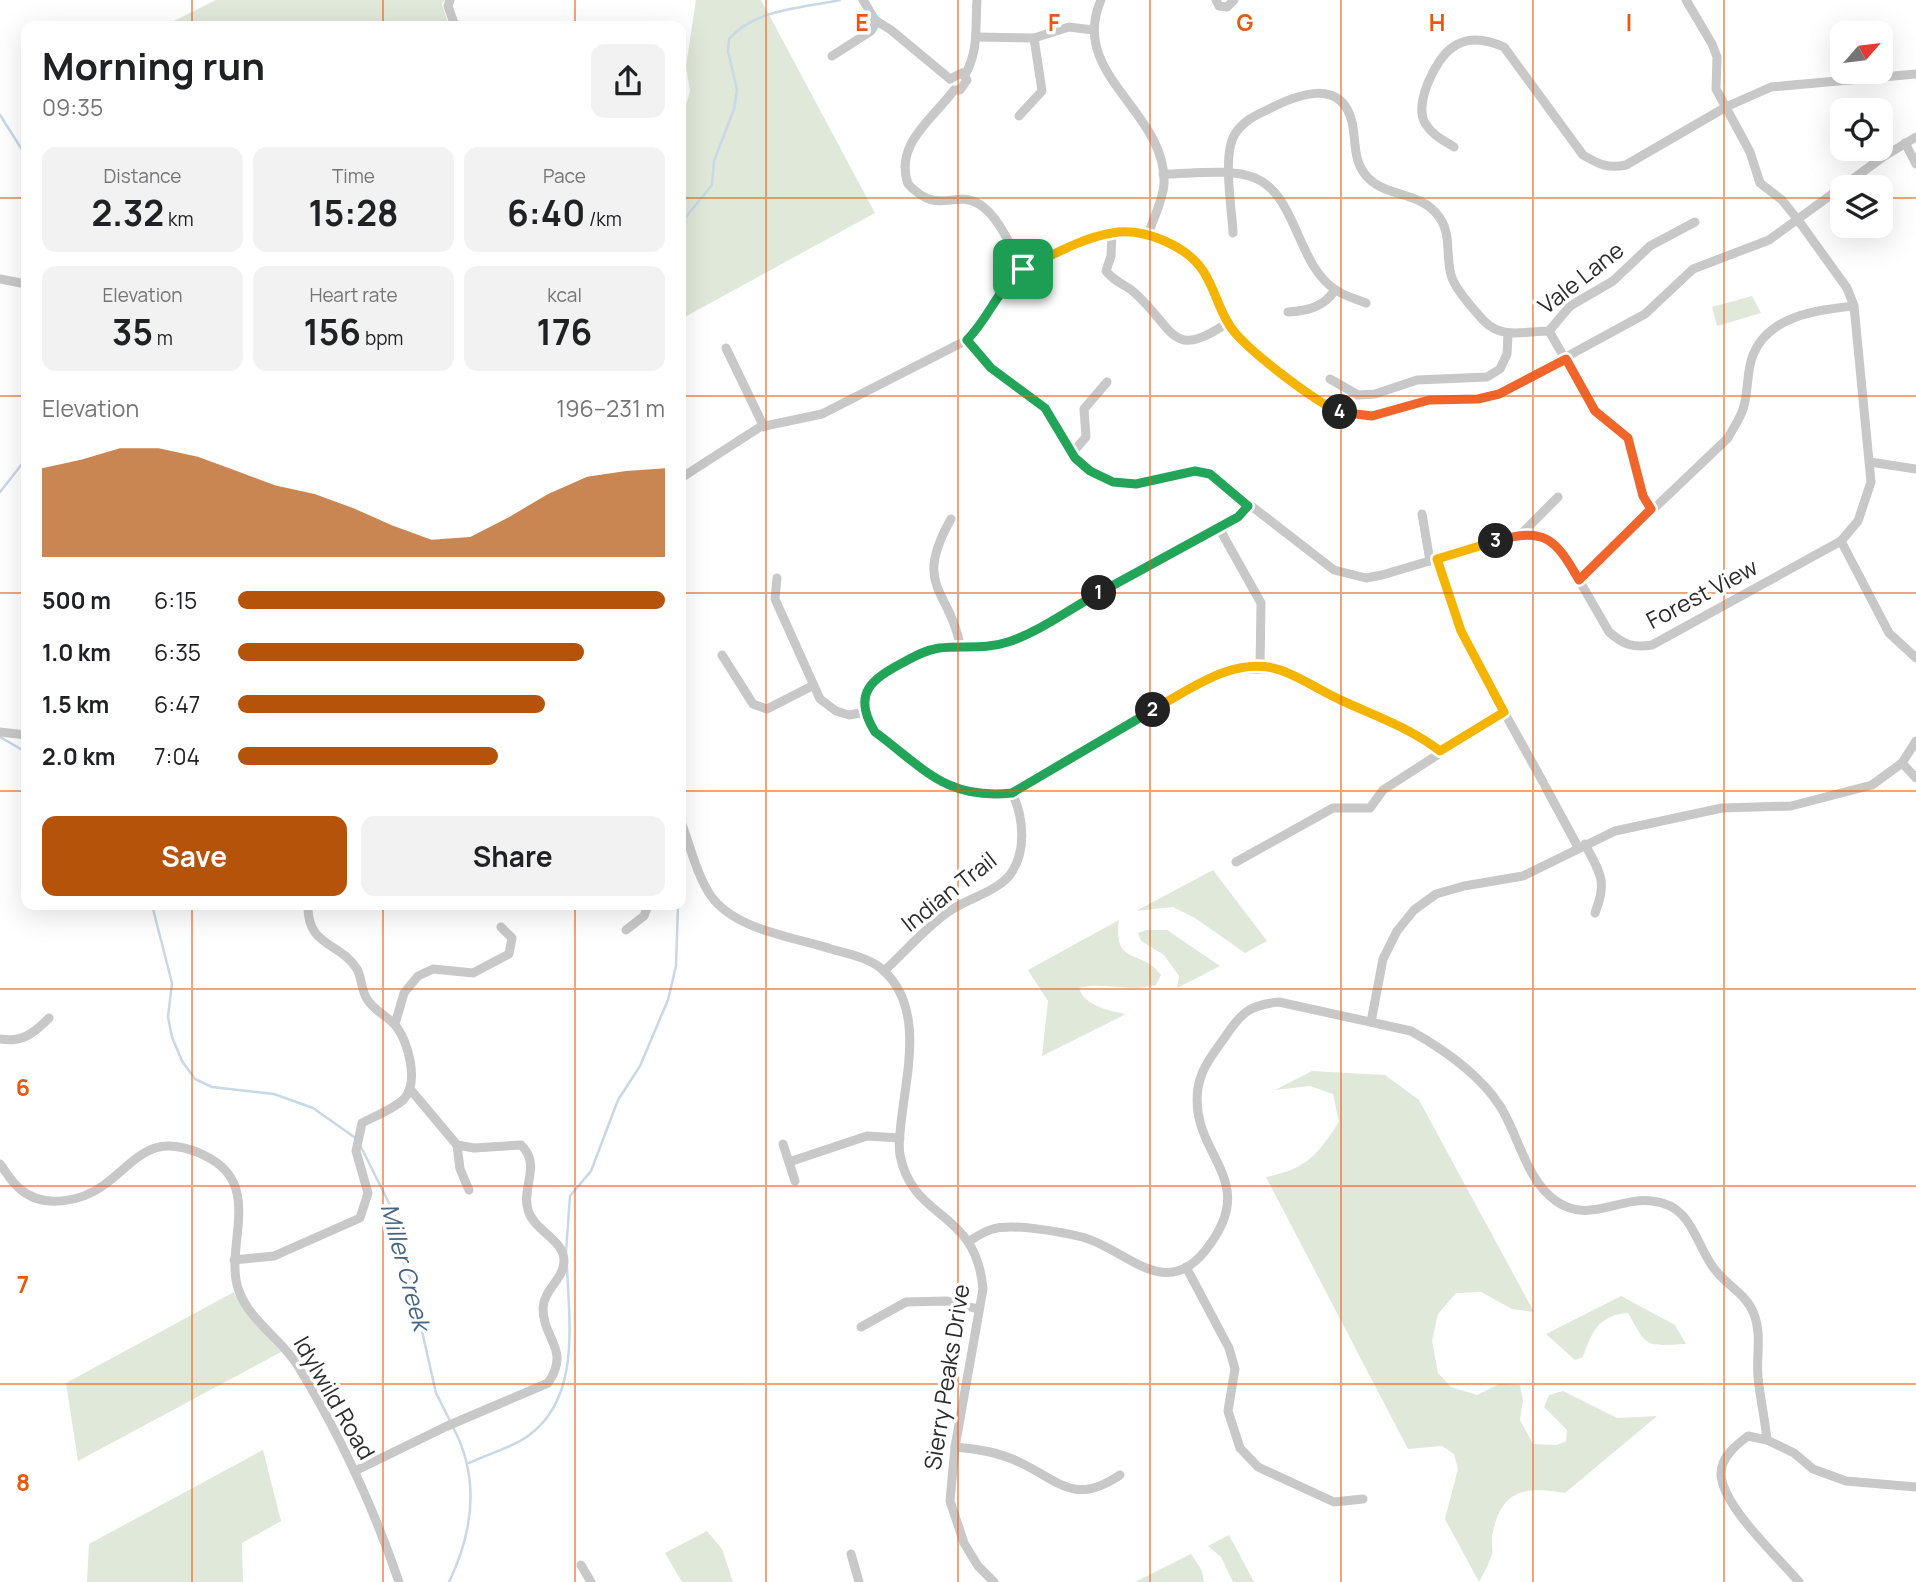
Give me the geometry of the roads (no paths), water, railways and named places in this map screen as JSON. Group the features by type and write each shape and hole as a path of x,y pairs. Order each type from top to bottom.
{"street":[{"path":"450,0 447,6 453,21"},
{"path":"863,0 868,13 950,79 954,90"},
{"path":"977,0 978,37 973,61 965,75 967,80 964,87 954,90 908,146 903,159 908,184 929,200 976,202 989,212 1023,269"},
{"path":"1101,0 1093,30 1096,53 1103,69 1136,109 1157,145 1163,174 1164,187 1148,235"},
{"path":"1216,0 1219,6 1227,7 1234,0"},
{"name":"Forest View","path":"1521,534 1536,534 1560,547 1609,632 1621,643 1635,648 1652,645 1841,541 1858,521 1866,503 1871,482 1870,462 1854,306 1847,288 1798,220 1782,200 1760,184 1750,152 1716,89 1717,57 1712,44 1686,0"},
{"path":"832,56 871,31 877,21"},
{"path":"978,37 1034,38 1069,27 1093,30"},
{"path":"1018,117 1042,91 1034,38"},
{"path":"1454,147 1432,133 1420,108 1423,93 1444,56 1454,46 1469,40 1490,41 1504,47 1583,155 1597,164 1613,168 1626,165 1726,107 1771,87 1916,74"},
{"path":"950,79 958,74 965,75"},
{"path":"1233,233 1230,174 1234,135 1247,120 1309,91 1325,93 1342,104 1352,121 1354,146 1363,172 1380,188 1417,198 1437,213 1449,237 1452,278 1485,322 1508,334 1507,354 1500,369 1487,377 1417,380 1375,394 1358,395 1330,379"},
{"path":"686,475 764,426 822,414 967,340 979,328 1008,280 1023,269 1112,232 1133,231 1148,235 1189,256 1205,272 1227,323 1238,337 1319,400 1352,415 1372,416 1412,403 1478,399 1499,394 1645,314 1693,269 1759,244 1798,220 1916,137"},
{"path":"1905,143 1916,164"},
{"path":"1163,174 1230,174 1255,178 1275,190 1320,275 1335,290 1366,303"},
{"name":"Vale Lane","path":"1508,334 1549,331 1570,306 1613,281 1650,246 1696,222"},
{"path":"1112,232 1111,257 1106,271 1114,281 1134,291 1178,339 1191,343 1204,339 1227,323"},
{"path":"0,279 21,283"},
{"path":"1287,312 1312,309 1329,300 1335,290"},
{"path":"1579,580 1728,438 1743,408 1749,367 1762,341 1790,318 1806,311 1854,306"},
{"path":"1549,331 1595,411 1628,438 1643,496 1651,509"},
{"path":"967,340 991,368 1045,408 1072,453 1090,471 1113,482 1136,484 1195,471 1210,474 1334,570 1350,576 1382,575 1521,534 1558,497"},
{"path":"726,348 764,426"},
{"path":"1072,453 1086,437 1084,409 1107,382"},
{"path":"1870,462 1916,469"},
{"path":"1248,506 1238,517 1011,641 987,648 940,648 924,652 876,677 866,693 866,712 875,732 950,788 988,796 1012,793 1215,674 1260,668 1280,670 1299,678 1328,695 1419,734 1440,751"},
{"path":"1422,514 1434,560 1461,631 1544,784 1599,872 1604,891 1595,913"},
{"path":"951,519 938,541 933,577 940,599 956,623 961,649"},
{"path":"1219,527 1261,603 1260,668"},
{"path":"1841,541 1889,633 1916,658"},
{"path":"777,578 775,600 820,699 836,712 849,715 866,712"},
{"path":"722,655 753,704 767,709 812,686"},
{"path":"1236,862 1333,808 1370,808 1383,790 1504,712"},
{"path":"0,732 21,734"},
{"path":"1371,1022 1383,959 1397,931 1413,910 1436,894 1540,870 1581,845 1615,831 1722,808 1791,806 1872,785 1902,763 1916,741"},
{"path":"1902,763 1916,778"},
{"name":"Indian Trail","path":"884,971 948,912 1009,876 1018,857 1023,835 1019,807 1012,793"},
{"path":"686,835 711,895 743,921 865,960 884,971"},
{"path":"686,850 691,848"},
{"path":"309,910 308,920 314,933 357,969 366,998 379,1014 395,1024 408,1051 411,1089 457,1145 460,1169 469,1190"},
{"path":"626,930 644,916 646,910"},
{"path":"395,1024 404,993 418,976 433,969 473,973 509,954 512,938 501,927"},
{"name":"Sierry Peaks Drive","path":"884,971 904,1002 910,1024 899,1151 904,1173 928,1206 952,1222 969,1241 981,1269 983,1289 950,1480 956,1524 978,1566 994,1582"},
{"path":"969,1241 993,1228 1016,1228 1083,1237 1111,1248 1137,1266 1156,1272 1186,1267 1205,1252 1226,1218 1228,1183 1201,1127 1198,1089 1203,1070 1240,1014 1260,1004 1279,1002 1411,1031 1431,1042 1483,1086 1500,1106 1541,1187 1556,1202 1574,1210 1594,1212 1632,1200 1656,1201 1674,1208 1692,1224 1712,1267 1743,1295 1754,1313 1759,1334 1758,1380 1767,1440"},
{"path":"0,1039 10,1041 34,1034 49,1018"},
{"path":"234,1260 274,1256 360,1218 368,1193 356,1151 362,1123 403,1100 411,1089"},
{"path":"789,1162 867,1136 900,1138"},
{"path":"783,1144 795,1181"},
{"path":"355,1471 445,1427 548,1383 557,1371 558,1354 543,1312 544,1298 562,1271 564,1259 559,1246 537,1226 527,1208 532,1164 528,1152 521,1145 474,1148 457,1145"},
{"name":"Idylwild Road","path":"0,1164 20,1190 47,1201 78,1199 103,1186 138,1157 158,1146 187,1148 214,1160 231,1180 240,1206 234,1260 239,1294 297,1364 355,1471 380,1526 399,1582"},
{"path":"1186,1267 1229,1348 1235,1369 1228,1411 1240,1448 1258,1467 1334,1502 1363,1499"},
{"path":"860,1326 906,1302 947,1301 978,1309"},
{"path":"1799,1582 1725,1494 1721,1472 1730,1450 1748,1436 1767,1440 1794,1454 1813,1469 1846,1481 1916,1487"},
{"path":"955,1447 989,1451 1020,1462 1053,1483 1072,1489 1095,1489 1120,1475"},
{"path":"851,1554 859,1582"},
{"path":"581,1565 591,1582"}],"waterway":[{"path":"686,217 712,185 714,161 734,109 737,90 728,51 729,39 739,29 765,16 840,0"},
{"name":"Miller Creek","path":"0,115 21,148"},
{"name":"Miller Creek","path":"0,492 21,465"},
{"name":"Miller Creek","path":"0,737 21,749"},
{"name":"Miller Creek","path":"153,910 172,983 168,1017 172,1037 182,1061 195,1079 212,1087 274,1094 313,1108 357,1139"},
{"path":"566,1252 570,1196 591,1171 618,1100 640,1066 668,1000 676,966 678,910"},
{"name":"Miller Creek","path":"360,1145 395,1215 395,1243 410,1278 436,1393 450,1421"},
{"path":"469,1463 528,1436 545,1420 557,1401 564,1381 570,1335 567,1266"},
{"name":"Miller Creek","path":"449,1582 464,1543 470,1504 467,1465 453,1427"}]}
